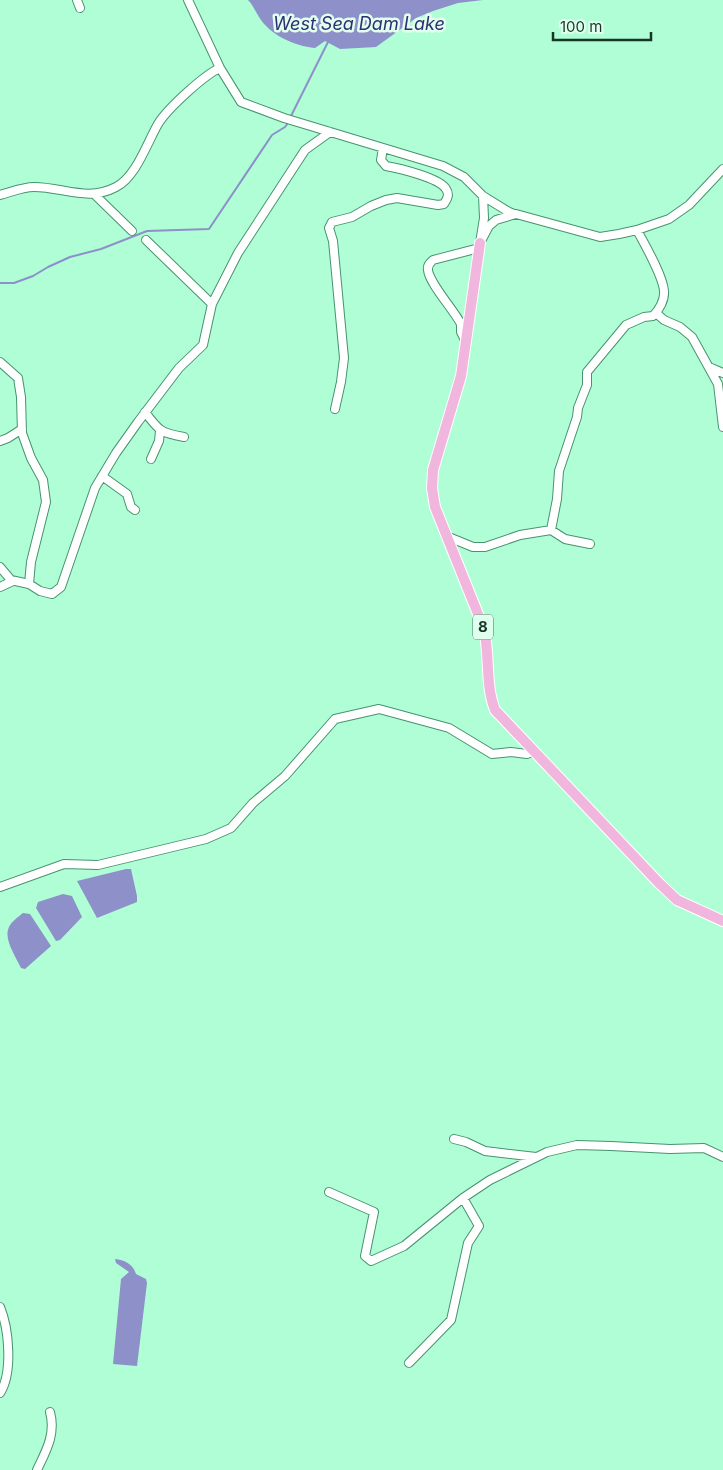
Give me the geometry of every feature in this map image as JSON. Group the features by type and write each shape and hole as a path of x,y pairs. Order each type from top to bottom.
{"main road":[{"name":"8","path":"480,246 461,376 433,470 432,488 435,507 484,630 488,645 491,698 495,710 659,884 677,900 723,921"}],"street":[{"path":"77,0 80,8"},
{"path":"188,0 220,68 241,102 330,132 442,166 464,177 483,196 509,212 600,237 619,234 638,230 669,219 689,205 723,170"},
{"path":"0,195 31,187 102,194 118,186 127,180 160,122 204,77 220,68"},
{"path":"0,567 10,580 29,584 40,591 52,594 61,587 95,488 102,476 145,412 179,368 203,345 212,304 243,246 305,150 330,132"},
{"path":"335,410 344,358 333,242 328,228 332,222 352,217 386,200 397,198 438,205 444,204 448,196 447,190 442,184 412,172 386,166 381,160 383,148"},
{"path":"94,194 132,231"},
{"path":"480,246 484,218 483,196"},
{"path":"467,343 461,332 461,324 427,269 428,264 433,260 480,246 489,226 496,220 516,214"},
{"path":"551,530 557,499 558,471 587,385 587,372 626,325 644,317 653,316 663,300 662,282 638,230"},
{"path":"146,240 212,304"},
{"path":"656,313 664,320 680,327 692,337 709,367 720,392 723,427"},
{"path":"0,362 18,378 21,397 22,430 30,458 43,480 46,502 31,562 29,584"},
{"path":"709,367 723,373"},
{"path":"145,412 160,431 184,437"},
{"path":"0,441 22,430"},
{"path":"150,459 159,441 160,431"},
{"path":"102,476 127,494 131,507 135,510"},
{"path":"446,536 473,547 485,548 520,535 551,530 565,539 590,544"},
{"path":"0,587 13,581"},
{"path":"0,887 64,864 98,865 206,840 231,828 253,803 285,776 335,719 378,709 449,728 492,754 528,754 534,751"},
{"path":"454,1139 466,1142 485,1151 536,1157"},
{"path":"329,1192 374,1212 365,1256 371,1261 404,1246 463,1198 490,1180 547,1152 577,1145 670,1149 704,1148 723,1157"},
{"path":"409,1363 451,1320 468,1243 479,1226 463,1198"},
{"path":"0,1308 6,1327 8,1358 5,1384 0,1393"},
{"path":"37,1470 49,1445 52,1432 50,1412"}],"water":[{"name":"West Sea Dam Lake","path":"248,0 483,0 458,3 416,18 376,47 340,49 325,41 315,48 299,45 283,38 269,29"},
{"path":"131,869 137,902 97,918 77,881"},
{"path":"63,894 72,896 82,917 60,940 56,941 36,908 38,902"},
{"path":"23,913 30,914 51,946 25,969 21,968 8,937 10,925"},
{"path":"115,1259 128,1263 136,1274 146,1279 147,1283 137,1366 113,1364 121,1279 129,1272 116,1263"}],"waterway":[{"path":"291,116 329,40"},
{"path":"0,283 14,283 33,276 70,257 101,249 147,231 209,229 272,135 288,123"}]}
